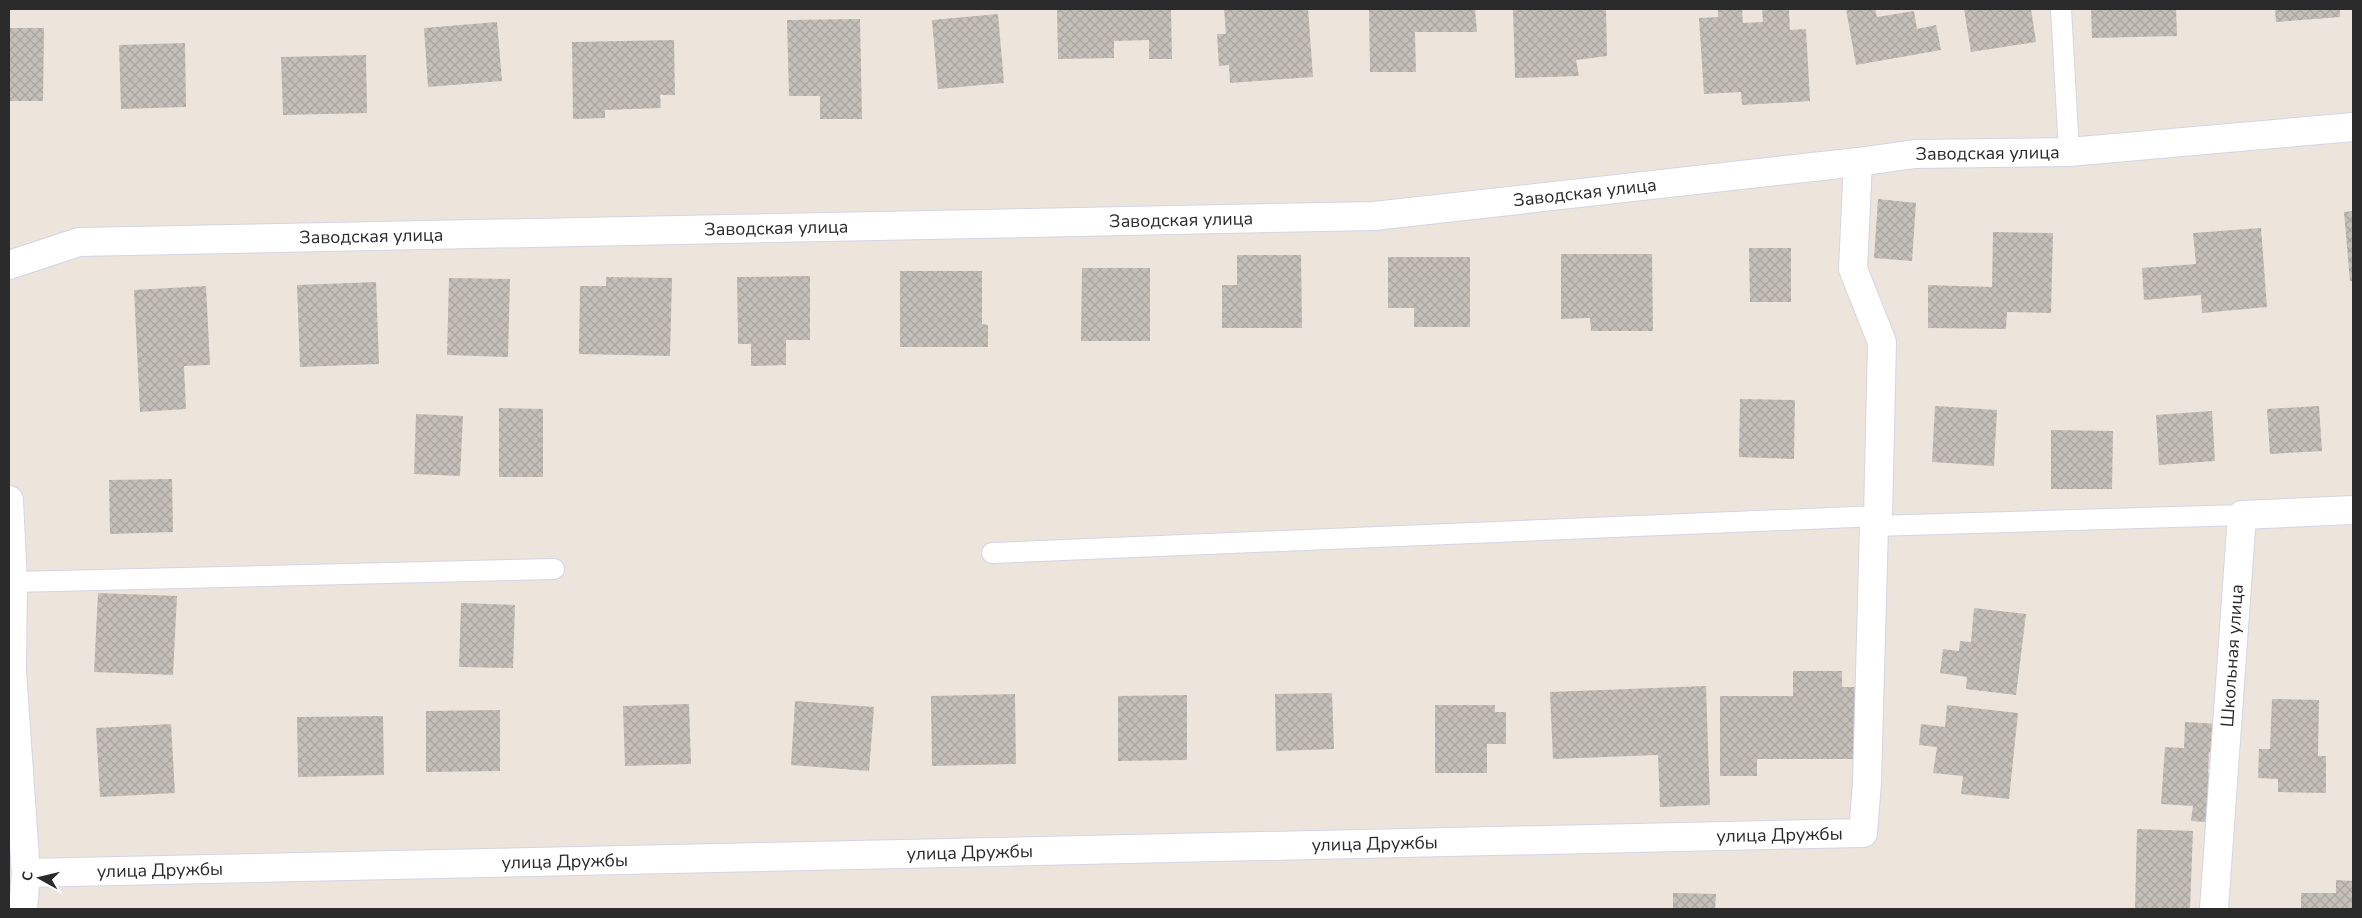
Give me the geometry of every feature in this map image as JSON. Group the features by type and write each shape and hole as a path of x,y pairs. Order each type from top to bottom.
{"street":[{"name":"Заводская улица","path":"9,265 79,242 1374,216 1915,154 2069,152 2353,127"},
{"path":"1858,162 1853,269 1882,342 1876,521"},
{"path":"9,500 13,582 10,671 26,873 23,909"},
{"path":"2242,515 2353,510"},
{"name":"Школьная улица","path":"2214,909 2242,515"},
{"name":"улица Дружбы","path":"26,873 1863,833 1867,783 1876,521"}],"lane":[{"path":"2061,9 2069,152"},
{"path":"992,553 1876,521 2242,515"},
{"path":"13,582 554,568"}],"building":[{"path":"1057,9 1171,9 1172,59 1149,59 1149,40 1114,41 1114,58 1058,59"},
{"path":"1224,9 1308,9 1313,77 1230,83 1229,65 1219,66 1217,34 1226,34"},
{"path":"1369,9 1475,9 1477,32 1415,32 1416,72 1370,72"},
{"path":"1513,9 1606,9 1607,56 1576,60 1579,76 1515,78"},
{"path":"1718,9 1742,9 1743,23 1763,22 1762,9 1789,9 1790,30 1806,29 1810,101 1742,105 1741,92 1704,94 1699,18 1718,17"},
{"path":"1846,9 1875,9 1877,17 1914,11 1917,29 1936,25 1941,50 1856,65"},
{"path":"1964,9 2031,9 2036,42 1971,52"},
{"path":"2091,9 2176,9 2177,36 2092,38"},
{"path":"2275,9 2340,9 2340,17 2276,22"},
{"path":"998,14 1004,83 938,89 932,20"},
{"path":"860,19 862,119 820,119 820,96 789,96 787,20"},
{"path":"497,22 502,81 428,87 424,28"},
{"path":"9,28 44,28 43,101 9,101"},
{"path":"674,40 675,95 660,95 661,108 605,110 605,118 573,119 572,42"},
{"path":"185,43 186,107 121,109 119,45"},
{"path":"366,55 367,113 283,115 281,57"},
{"path":"1878,199 1916,203 1912,261 1874,258"},
{"path":"2353,211 2353,281 2350,281 2344,212"},
{"path":"2261,228 2267,307 2202,313 2201,295 2144,300 2142,268 2196,264 2193,233"},
{"path":"1993,232 2053,233 2051,313 2007,312 2006,329 1928,328 1928,285 1992,287"},
{"path":"1749,248 1791,248 1791,302 1750,302"},
{"path":"1561,254 1652,254 1653,331 1591,331 1590,318 1561,319"},
{"path":"1237,255 1301,255 1302,328 1222,328 1222,285 1237,285"},
{"path":"1388,257 1470,257 1470,327 1414,327 1414,308 1388,308"},
{"path":"1082,268 1150,268 1150,341 1081,341"},
{"path":"900,271 982,271 982,324 988,325 988,347 900,347"},
{"path":"810,276 810,340 786,340 786,365 751,366 751,344 738,344 737,277"},
{"path":"606,277 672,278 670,356 579,354 580,286 606,286"},
{"path":"449,278 510,279 508,357 447,355"},
{"path":"376,282 379,364 300,367 297,285"},
{"path":"206,286 210,365 184,366 186,409 140,412 134,290"},
{"path":"1740,399 1795,400 1794,459 1739,457"},
{"path":"1935,406 1997,410 1994,466 1932,462"},
{"path":"2319,406 2322,451 2270,454 2267,409"},
{"path":"499,408 543,409 543,477 499,477"},
{"path":"2212,411 2215,461 2159,465 2156,415"},
{"path":"416,414 463,416 460,476 414,474"},
{"path":"2051,430 2113,431 2112,489 2051,489"},
{"path":"172,479 173,532 110,534 109,480"},
{"path":"98,593 177,596 173,675 94,672"},
{"path":"461,603 515,605 513,668 459,667"},
{"path":"1974,608 2026,614 2016,695 1966,689 1967,677 1940,673 1943,649 1959,651 1960,641 1971,642"},
{"path":"1793,671 1842,671 1842,687 1879,687 1878,759 1757,759 1757,776 1720,776 1720,696 1793,696"},
{"path":"1706,686 1710,805 1660,807 1658,755 1553,759 1550,692"},
{"path":"1332,693 1334,749 1276,751 1275,694"},
{"path":"1015,694 1016,764 932,766 931,696"},
{"path":"1187,695 1187,760 1118,761 1118,696"},
{"path":"2272,699 2319,700 2318,756 2326,756 2326,793 2278,792 2278,779 2258,778 2259,749 2270,749"},
{"path":"795,701 874,707 869,771 791,765"},
{"path":"689,704 691,764 625,766 623,706"},
{"path":"1435,705 1495,705 1495,712 1506,712 1506,744 1487,744 1487,773 1435,773"},
{"path":"1947,705 2018,713 2009,799 1961,794 1963,776 1933,773 1937,747 1919,745 1921,724 1945,727"},
{"path":"500,710 500,771 426,772 426,711"},
{"path":"383,716 384,775 298,777 297,717"},
{"path":"2185,722 2235,725 2233,754 2209,752 2208,773 2228,774 2225,823 2191,821 2193,806 2161,804 2165,747 2184,748"},
{"path":"171,724 175,793 100,797 96,728"},
{"path":"2137,829 2193,831 2190,909 2135,908"},
{"path":"2336,880 2353,881 2353,909 2301,909 2301,893 2336,893"},
{"path":"1673,893 1716,894 1715,909 1673,909"}]}
